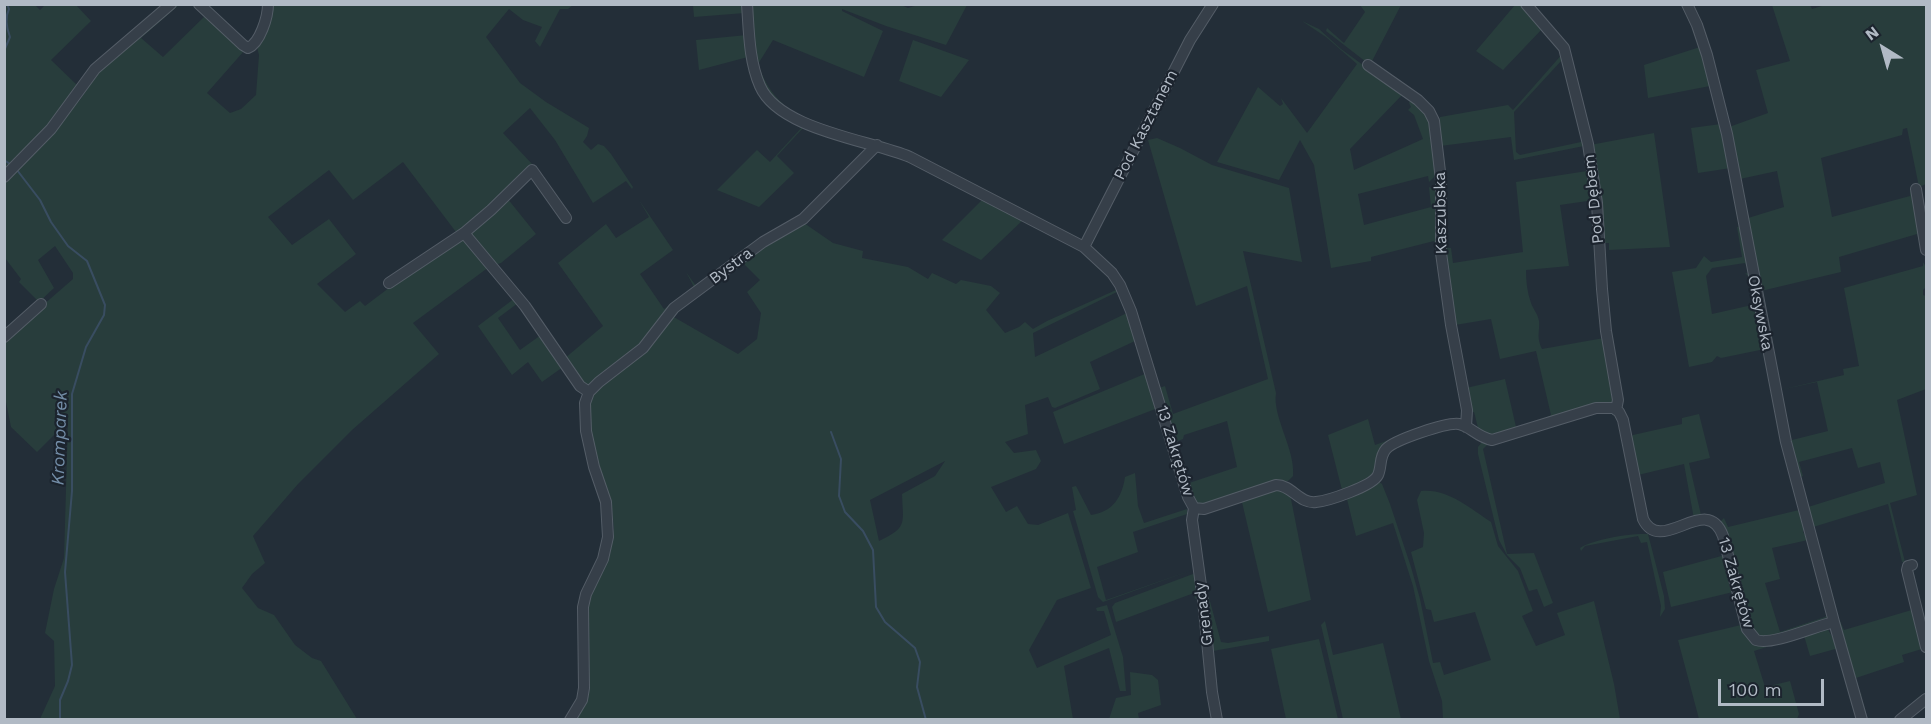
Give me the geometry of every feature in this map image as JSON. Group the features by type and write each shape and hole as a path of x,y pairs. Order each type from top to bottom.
{"street":[{"path":"7,175 51,129 95,69 171,4"},
{"path":"199,4 217,23 248,48 256,41 266,18 268,4"},
{"name":"13 Zakrętów","path":"747,4 752,62 759,84 766,96 780,109 836,135 877,145 910,157 1084,247 1109,269 1125,296 1188,497 1194,508 1204,509 1276,485 1287,487 1305,501 1326,500 1372,482 1378,475 1383,454 1392,444 1447,425 1460,424 1478,436 1492,440 1596,408 1611,407 1623,420 1646,523 1653,531 1659,532 1704,519 1719,526 1747,629 1753,638 1770,642 1834,622"},
{"name":"Pod Kasztanem","path":"1084,247 1190,40 1213,4"},
{"name":"Pod Dębem","path":"1526,4 1564,48 1588,144 1597,203 1602,290 1608,342 1618,400 1616,410"},
{"name":"Oksywska","path":"1687,4 1705,48 1730,143 1785,442 1834,622"},
{"name":"Kaszubska","path":"1368,65 1418,100 1429,111 1434,122 1442,180 1441,254 1451,325 1467,410 1466,427"},
{"name":"Bystra","path":"589,392 643,348 674,308 763,242 803,219 877,145"},
{"path":"389,283 456,237 464,234 532,170 566,218"},
{"path":"1916,189 1926,250"},
{"path":"464,234 525,306 580,386 589,392 585,403 586,431 594,467 606,502 608,537 603,559 586,594 583,607 584,688 582,699 570,720"},
{"path":"4,337 41,304"},
{"name":"Grenady","path":"1194,508 1192,520 1217,720"},
{"path":"1911,565 1907,570 1926,647"},
{"path":"1834,622 1862,720"},
{"path":"1900,720 1926,699"}],"green space":[{"path":"899,4 908,8 918,5 967,5 946,45 842,9 883,31 864,77 773,40 758,64 768,86 784,105 771,98 758,73 749,5"},
{"path":"1828,4 1926,5 1926,184 1919,187 1907,128 1903,129 1902,135 1821,158 1832,217 1910,196 1910,190 1913,193 1923,240 1919,241 1917,234 1839,257 1841,272 1761,291 1748,218 1784,207 1777,171 1740,179 1729,127 1768,113 1756,70 1790,61 1772,5 1810,5 1812,9"},
{"path":"4,5 35,5 40,10 45,5 76,5 91,21 51,60 77,85 47,128 8,169 4,165"},
{"path":"174,5 179,5 141,38 163,57 206,15 244,51 207,93 230,113 241,109 256,95 259,55 256,43 269,5 573,5 568,9 560,9 540,47 535,41 542,27 523,20 509,9 486,37 520,83 589,128 583,142 591,150 598,144 604,146 633,187 632,189 626,181 593,203 555,140 530,108 503,133 532,164 494,205 459,233 403,162 353,200 329,170 268,217 292,245 329,219 356,254 317,284 345,312 360,301 365,306 422,263 462,237 489,267 413,323 439,354 352,430 298,484 253,536 265,563 252,574 242,588 258,608 274,615 295,645 312,658 321,661 357,719 40,719 55,686 54,641 45,633 54,589 64,558 68,421 37,452 11,427 5,397 4,339 73,279 73,273 55,246 38,260 54,288 39,302 19,282 21,279 5,258 5,180 80,100 97,74 131,41"},
{"path":"693,5 744,5 745,13 694,17"},
{"path":"1360,5 1401,5 1370,65 1326,31 1327,28 1344,43 1365,12"},
{"path":"1515,5 1523,5 1543,28 1503,70 1476,51"},
{"path":"1692,19 1703,47 1714,88 1710,86 1648,98 1644,65 1700,47 1690,20"},
{"path":"1302,21 1319,29 1341,49 1403,94 1350,149 1354,170 1423,139 1414,115 1408,110 1411,107 1409,103 1411,99 1432,122 1436,175 1429,182 1428,176 1358,194 1364,225 1431,207 1429,187 1437,191 1455,360 1434,241 1371,257 1371,261 1331,268 1314,165 1300,140 1279,180 1217,162 1258,87 1280,106 1283,104 1281,98 1307,133 1357,64 1326,37"},
{"path":"747,35 748,57 699,70 696,40"},
{"path":"913,40 969,60 941,97 899,81"},
{"path":"1564,52 1562,60 1514,112 1516,152 1520,155 1581,142 1582,138 1584,146 1514,160 1511,137 1440,146 1440,117 1508,105 1513,110"},
{"path":"1721,124 1731,168 1698,173 1691,128"},
{"path":"803,126 777,156 794,173 759,207 717,190 757,150 770,162"},
{"path":"1654,133 1670,247 1609,250 1609,243 1601,243 1590,145"},
{"path":"1157,138 1212,165 1289,188 1302,262 1243,251 1276,393 1277,412 1291,456 1293,476 1288,481 1197,506 1186,484 1237,467 1227,421 1184,435 1183,439 1175,442 1159,388 1165,386 1173,414 1268,379 1247,286 1196,306 1148,140"},
{"path":"1587,165 1591,171 1596,212 1594,200 1560,205 1569,266 1526,270 1527,282 1530,299 1538,318 1542,349 1604,338 1614,401 1608,405 1589,407 1545,420 1551,415 1536,351 1500,359 1491,319 1455,325 1466,388 1505,379 1516,427 1522,425 1500,435 1488,437 1480,432 1474,412 1469,412 1453,325 1442,246 1445,243 1448,248 1451,248 1453,263 1523,252 1516,182 1587,171"},
{"path":"507,198 536,234 501,263 495,265 468,236"},
{"path":"984,198 1024,219 981,260 942,240"},
{"path":"639,200 673,250 640,274 664,309 694,287 686,272 696,286 646,342 618,366 586,386 564,359 603,326 558,263 606,224 616,238 649,217"},
{"path":"804,223 833,243 863,251 862,258 908,267 928,279 932,273 956,284 961,280 991,286 1000,293 986,310 1005,333 1025,322 1033,329 1116,290 1119,291 1033,333 1035,357 1129,312 1143,360 1135,341 1090,362 1100,389 1055,408 1052,407 1048,397 1025,405 1028,434 1005,442 1014,453 1036,450 1041,461 1036,469 991,487 1006,512 1017,506 1028,524 1038,525 1068,513 1091,588 1057,600 1029,650 1037,668 1111,635 1104,611 1097,611 1096,608 1107,605 1123,657 1126,691 1120,691 1109,648 1064,666 1073,719 575,720 586,701 587,607 595,584 610,554 614,529 611,499 595,464 589,430 591,393 672,316 738,354 757,339 761,313 747,292 760,280 742,262","holes":["945,461 935,476 902,494 902,523 895,532 879,541 870,500"]},
{"path":"1743,226 1749,265 1745,263 1712,268 1706,276 1712,314 1752,305 1748,276 1745,273 1751,274 1763,347 1760,350 1721,358 1717,356 1712,362 1689,367 1672,272 1696,268 1704,256 1711,262 1742,257 1737,227"},
{"path":"1923,262 1926,267 1926,287 1923,295 1926,296 1926,389 1897,400 1917,495 1890,503 1905,562 1902,562 1888,504 1810,528 1805,508 1885,483 1880,462 1858,468 1852,448 1799,462 1803,476 1798,478 1788,441 1828,431 1817,382 1780,390 1844,375 1843,369 1859,366 1844,288 1923,266"},
{"path":"515,298 518,303 498,318 520,350 541,335 563,367 542,382 528,362 512,375 478,326"},
{"path":"1147,373 1158,408 1064,444 1053,412"},
{"path":"1699,414 1710,458 1689,463 1701,515 1694,519 1684,464 1638,475 1630,438 1633,435 1682,424 1682,418"},
{"path":"1368,419 1375,445 1425,427 1395,440 1373,477 1342,490 1328,435"},
{"path":"1522,435 1487,445 1483,449 1507,554 1534,553 1553,603 1544,607 1537,589 1529,591 1520,568 1507,555 1499,540 1478,454 1478,447 1482,442"},
{"path":"1135,473 1138,506 1144,523 1187,509 1187,514 1133,532 1138,552 1097,567 1106,600 1195,569 1103,602 1098,597 1073,511 1076,510 1072,487 1076,486 1091,515 1111,507 1122,491 1125,477"},
{"path":"1378,481 1382,484 1390,504 1411,567 1433,663 1440,662 1444,675 1491,660 1475,612 1434,622 1431,610 1426,609 1411,552 1423,547 1424,533 1417,500 1421,491 1449,496 1491,522 1498,546 1518,571 1533,611 1522,616 1536,646 1565,635 1557,613 1594,601 1620,719 1443,719 1442,701 1429,661 1413,586 1393,523 1356,536 1346,495"},
{"path":"1272,488 1290,494 1311,600 1268,612 1241,498"},
{"path":"1799,510 1803,532 1808,540 1772,548 1780,579 1765,583 1780,632 1825,617 1828,613 1828,617 1770,639 1754,635 1720,522 1724,518 1728,527"},
{"path":"1198,513 1203,513 1196,520 1208,594 1221,642 1228,643 1269,636 1269,641 1213,651 1220,719 1195,518"},
{"path":"1648,534 1664,596 1665,609 1660,617 1661,606 1647,542 1641,543 1638,536 1585,546 1581,551 1580,548 1594,542 1612,537"},
{"path":"1725,555 1733,592 1671,607 1663,572"},
{"path":"1193,574 1200,597 1195,599 1194,593 1116,622 1112,607 1115,603"},
{"path":"1915,609 1925,648 1902,655 1904,662 1856,678 1862,695 1857,696 1838,622 1840,621 1844,630"},
{"path":"1325,621 1333,655 1383,643 1401,719 1343,719 1321,625"},
{"path":"1741,625 1763,645 1770,646 1754,651 1765,687 1790,681 1799,714 1797,719 1699,719 1678,640"},
{"path":"1827,628 1839,648 1810,656 1803,632"},
{"path":"1319,639 1338,719 1286,719 1271,649"},
{"path":"1130,672 1152,675 1158,680 1161,705 1138,713 1139,719 1109,719 1116,698 1131,695"}],"waterway":[{"path":"4,51 10,37 7,24 9,9 7,4"},
{"name":"Kromparek","path":"4,160 10,164"},
{"name":"Kromparek","path":"17,170 40,200 51,222 68,246 87,261 105,305 104,315 86,347 72,394 72,491 65,572 72,665 60,700 60,720"},
{"path":"831,432 841,459 839,496 845,512 863,531 873,550 876,607 885,622 915,648 920,662 917,687 926,720"}]}
